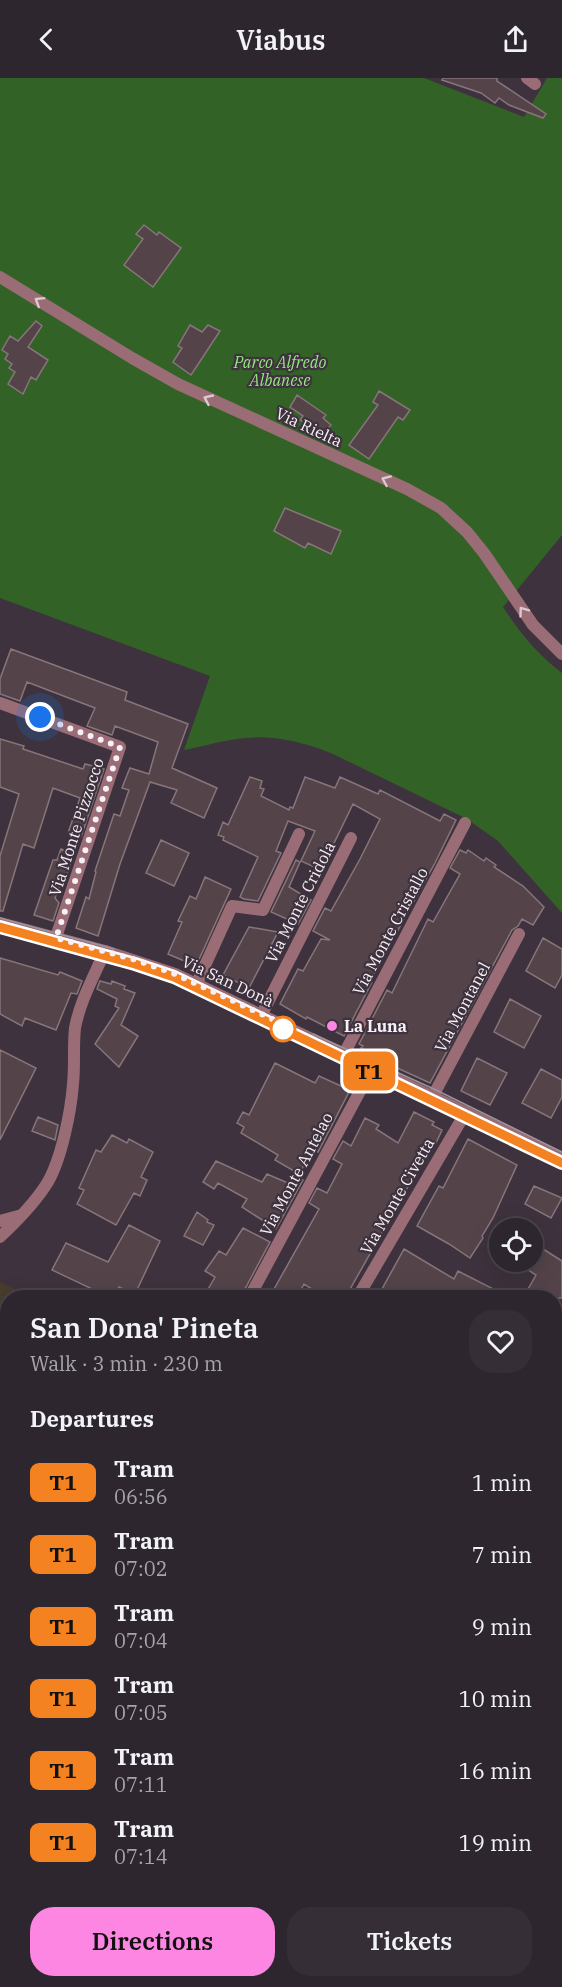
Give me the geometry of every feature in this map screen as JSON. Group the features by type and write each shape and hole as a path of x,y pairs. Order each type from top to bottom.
{"street":[{"name":"Via Rielta","path":"0,277 178,384 407,489 441,508 456,520 484,553 533,625 562,654"},
{"name":"Via Monte Pizzocco","path":"0,703 120,747 56,938"},
{"name":"Via Monte Cristallo","path":"344,1054 465,823"},
{"path":"197,983 232,906 263,910 299,834"},
{"name":"Via Monte Cridola","path":"262,1014 351,838"},
{"name":"Via San Donà","path":"0,922 105,951 197,983 562,1158"},
{"name":"Via Montanel","path":"433,1096 519,934"},
{"path":"0,1237 23,1215 47,1184 60,1149 73,1086 75,1029 85,997 105,951"},
{"name":"Via Monte Antelao","path":"253,1290 373,1067"},
{"name":"Via Monte Civetta","path":"362,1290 466,1112"},
{"path":"0,1221 23,1215"}],"shaded area":[{"path":"0,1282 16,1290 0,1290"}],"green space":[{"name":"Parco Alfredo Albanese","path":"0,78 424,78 524,117 547,78 562,78 562,535 503,607 529,643 562,673 562,913 498,841 467,819 333,754 290,741 256,737 184,750 210,676 0,598"}],"building":[{"path":"443,78 497,78 497,81 546,114 543,118 509,105 499,98 495,103 481,93 442,80"},
{"path":"144,225 157,235 159,232 181,248 153,287 124,265 143,239 136,234"},
{"path":"36,321 42,326 28,347 48,360 36,380 31,377 23,394 8,384 15,372 9,368 12,364 5,359 8,354 2,350 10,336 18,341"},
{"path":"190,325 202,332 208,325 220,331 191,375 173,362 182,348 178,346"},
{"path":"379,391 410,410 403,420 398,417 369,459 349,445 378,405 373,402"},
{"path":"297,395 326,415 323,418 331,425 323,434 300,420 303,416 290,407"},
{"path":"285,508 341,531 331,554 308,543 305,548 274,531"},
{"path":"11,649 127,692 125,700 188,724 172,768 217,788 204,818 171,803 177,790 150,782 120,864 98,936 76,928 86,897 89,899 95,871 114,814 120,816 129,790 122,788 130,768 149,774 158,742 115,726 112,735 87,726 95,708 27,682 20,701 0,694 0,679"},
{"path":"0,739 83,769 85,764 104,769 81,837 68,833 80,798 53,788 34,848 23,844 3,911 0,911 0,856 19,794 0,787"},
{"path":"250,777 262,781 260,788 264,789 261,796 289,810 290,807 293,808 305,777 335,788 340,777 378,794 380,790 440,821 444,814 456,820 370,981 372,982 344,1036 280,1004 298,969 303,971 321,939 330,940 313,931 325,908 331,911 380,819 353,804 321,870 301,861 315,831 288,821 276,851 281,853 258,901 244,899 240,897 258,857 223,840 224,837 218,835 223,822 228,825"},
{"path":"161,840 189,853 174,886 146,873"},
{"path":"61,849 74,854 65,880 62,880 55,898 59,903 53,921 34,915 53,860 57,860"},
{"path":"460,850 466,853 468,850 484,861 486,858 496,865 494,867 523,886 544,907 533,925 522,919 512,930 430,1083 382,1061 361,1048 363,1046 359,1044 387,990 392,993 428,919 433,922 460,874 450,868"},
{"path":"296,860 300,862 289,887 311,900 298,924 271,912"},
{"path":"205,877 231,889 196,966 168,954 182,922 178,921 190,896 196,899"},
{"path":"249,927 278,932 249,988 223,975"},
{"path":"543,938 562,949 562,975 555,988 526,971"},
{"path":"0,958 58,975 60,972 82,981 77,994 71,993 56,1030 25,1018 22,1026 0,1014"},
{"path":"100,981 111,984 112,981 135,993 121,1025 138,1036 119,1067 95,1044 119,1008 115,1006 117,999 97,989"},
{"path":"510,999 541,1016 524,1048 494,1032"},
{"path":"0,1050 36,1068 0,1140"},
{"path":"477,1058 507,1073 490,1105 461,1091"},
{"path":"275,1063 315,1083 319,1076 350,1090 318,1152 314,1149 299,1174 275,1160 278,1155 241,1133 244,1127 237,1123 243,1112 249,1115"},
{"path":"541,1069 562,1080 562,1097 551,1118 522,1103"},
{"path":"414,1112 434,1122 432,1125 442,1130 350,1290 313,1290 304,1284 301,1290 273,1290 319,1209 309,1203 317,1188 327,1193 342,1164 333,1159 343,1141 351,1146 365,1118 379,1125 376,1129 398,1143"},
{"path":"38,1117 58,1125 55,1140 32,1131"},
{"path":"112,1135 127,1143 129,1139 153,1152 141,1177 147,1180 140,1196 134,1193 116,1225 77,1204 84,1190 79,1188 96,1150 101,1152"},
{"path":"468,1139 517,1165 493,1218 489,1218 489,1225 483,1238 470,1258 417,1226 439,1186 443,1188"},
{"path":"216,1161 262,1182 267,1174 297,1187 301,1179 303,1180 276,1229 242,1207 247,1199 218,1183 214,1189 203,1182"},
{"path":"534,1186 562,1198 551,1218 525,1204"},
{"path":"197,1212 208,1220 207,1222 214,1225 203,1245 184,1236"},
{"path":"129,1225 160,1241 137,1290 126,1290 119,1287 118,1290 94,1290 52,1270 66,1243 108,1262"},
{"path":"243,1228 270,1242 244,1290 208,1290 215,1277 205,1271 219,1251 226,1255"},
{"path":"404,1249 454,1279 458,1271 495,1290 381,1290"},
{"path":"543,1249 562,1261 562,1290 528,1290 536,1275 531,1272 543,1272"}],"tram line":[{"path":"0,918 114,949"},
{"path":"0,927 174,977 562,1163"},
{"name":"T1","path":"0,927 174,977 562,1163"},
{"path":"313,1034 436,1090 562,1152"}],"place":[{"name":"La Luna","path":"332,1026"}],"route":[{"path":"40,717 120,747 56,938 136,960 175,974 283,1024 283,1029"}]}
